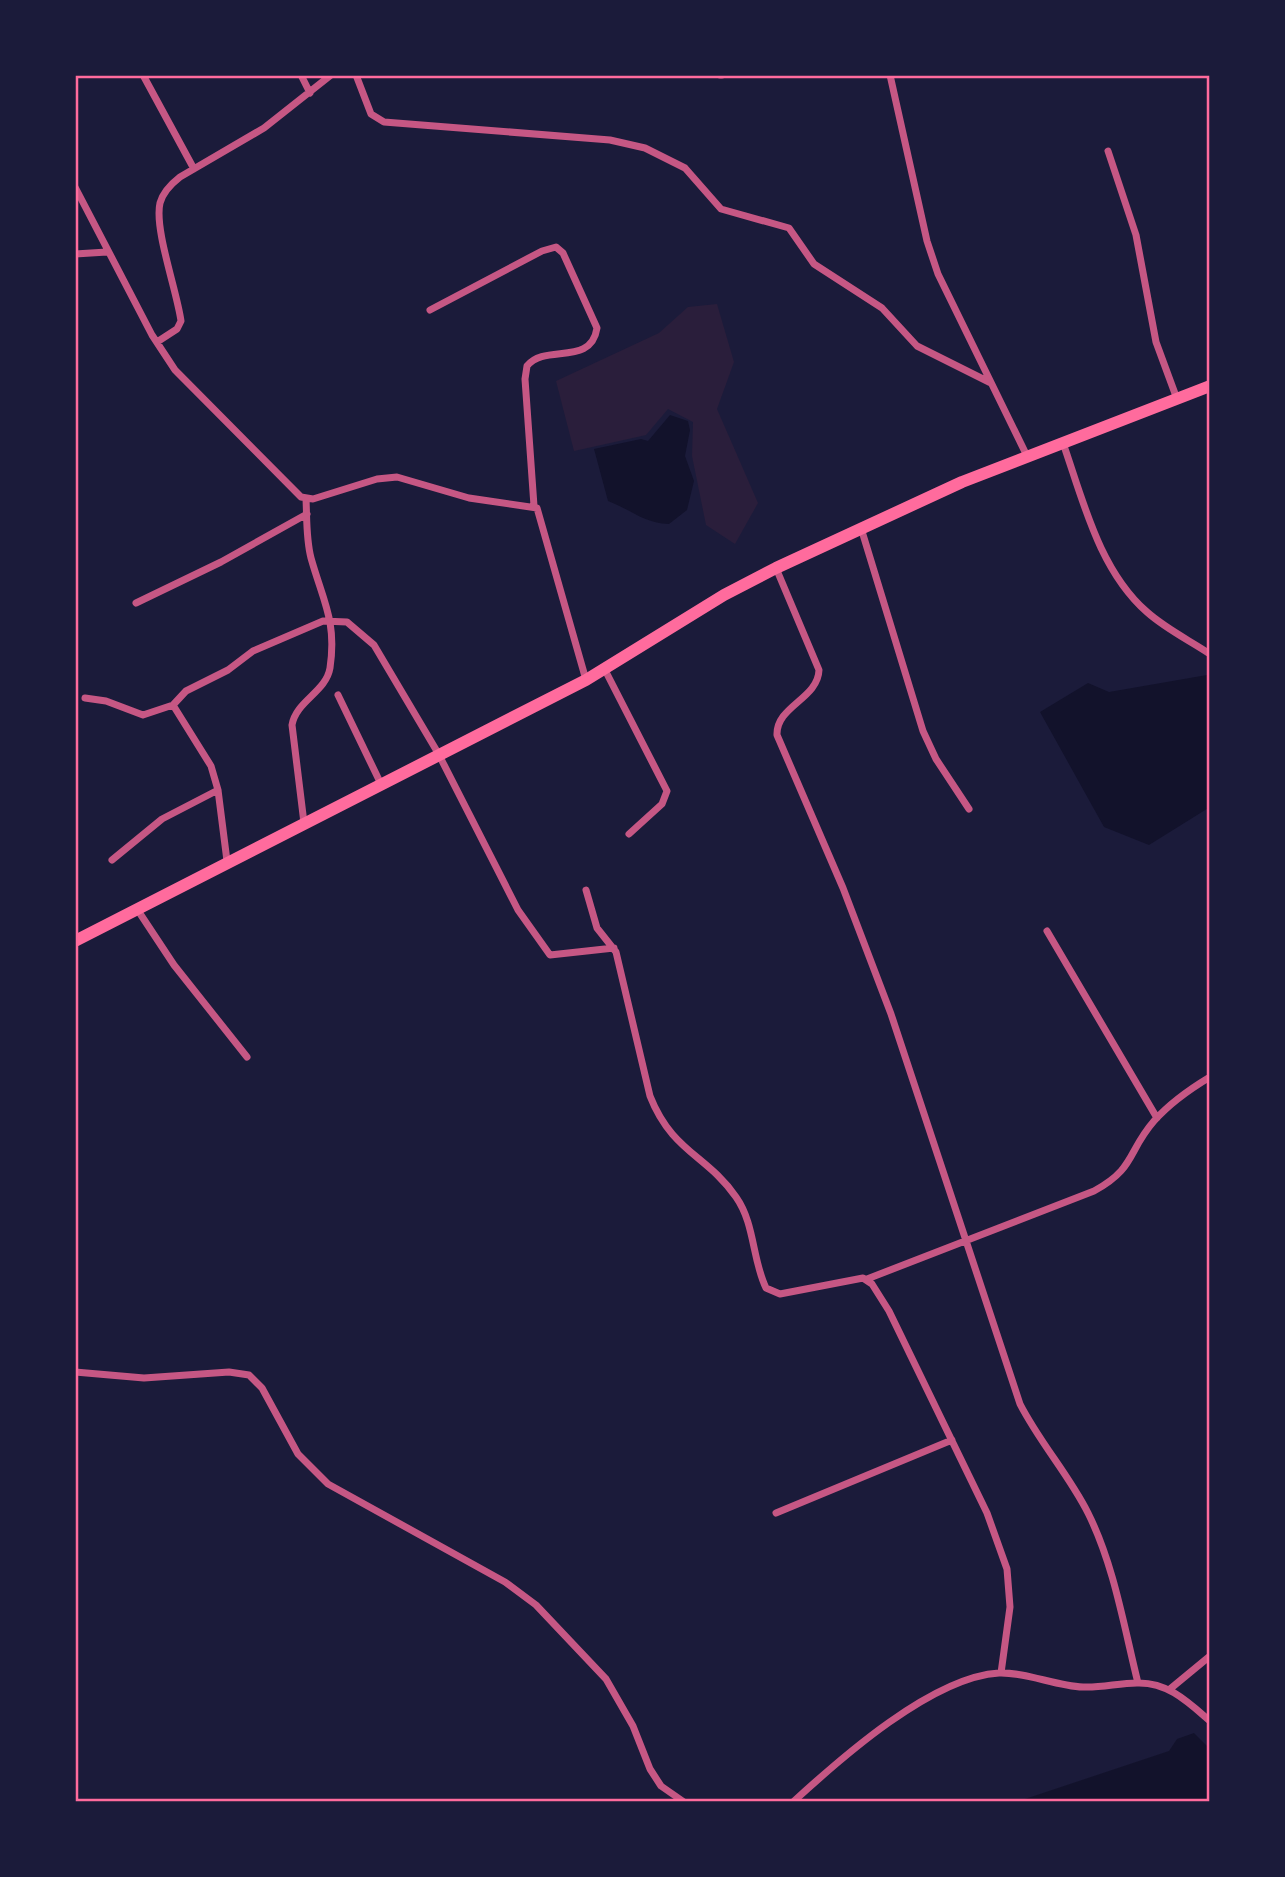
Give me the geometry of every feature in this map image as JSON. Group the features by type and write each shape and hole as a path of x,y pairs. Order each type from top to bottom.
{"main road":[{"path":"75,940 380,782 586,680 724,595 776,568 1027,456 1210,386"}],"street":[{"path":"144,75 194,169"},
{"path":"301,75 310,93"},
{"path":"157,342 180,327 181,321 159,206 165,191 194,169 264,128 331,75"},
{"path":"356,75 371,114 384,122 610,140 635,144 655,153 691,172 721,209 789,228 814,264 882,308 917,346 989,382"},
{"path":"890,75 931,252 955,313 1027,456"},
{"path":"1108,151 1136,235 1156,342 1178,400"},
{"path":"75,187 107,252 157,342 192,389 306,499 310,556 333,624 328,676 296,714 292,725 304,823"},
{"path":"430,310 542,251 556,247 563,253 597,328 593,341 581,351 540,356 527,366 525,379 534,506 541,514 586,680"},
{"path":"75,254 107,252"},
{"path":"1063,443 1090,520 1123,585 1146,611 1210,654"},
{"path":"306,499 377,479 397,477 469,498 534,506"},
{"path":"136,603 221,562 307,514"},
{"path":"861,528 925,738 970,809"},
{"path":"776,568 819,670 812,688 779,721 777,735 843,888 891,1014 1020,1404 1035,1433 1088,1513 1100,1541 1138,1683"},
{"path":"85,698 106,701 143,715 173,705 186,691 228,670 253,651 323,621 333,624 347,622 374,645 438,753 518,910 550,955 614,948"},
{"path":"604,668 667,791 662,804 629,834"},
{"path":"338,695 380,782"},
{"path":"173,705 211,766 218,790 227,861"},
{"path":"112,860 162,819 218,790"},
{"path":"586,890 597,928 614,948 658,1116 678,1143 739,1201 748,1220 766,1288 780,1294 858,1277 867,1279 912,1260 967,1242 1112,1181 1127,1167 1140,1140 1157,1118 1210,1077"},
{"path":"137,909 174,965 247,1057"},
{"path":"1047,931 1157,1118"},
{"path":"867,1279 889,1311 952,1440 987,1513 1007,1569 1010,1606 1001,1673"},
{"path":"75,1372 144,1378 229,1372 249,1375 262,1388 298,1454 328,1484 505,1582 558,1625 607,1679 633,1726 650,1769 661,1786 684,1802"},
{"path":"776,1513 952,1440"},
{"path":"1170,1689 1210,1656"},
{"path":"793,1802 848,1752 915,1708 962,1682 1001,1673 1084,1687 1138,1683 1170,1689 1210,1721"}],"shaded area":[{"path":"717,304 734,362 717,409 758,503 735,544 706,525 692,456 693,422 668,409 646,435 574,451 556,381 659,333 688,307"},
{"path":"670,415 688,421 690,430 685,456 694,481 687,510 669,524 645,519 608,501 594,449 641,439 648,441"},
{"path":"1207,675 1210,677 1210,807 1149,845 1104,827 1040,712 1088,683 1109,692"},
{"path":"1194,1733 1210,1749 1210,1802 1016,1802 1169,1751 1177,1739"}]}
